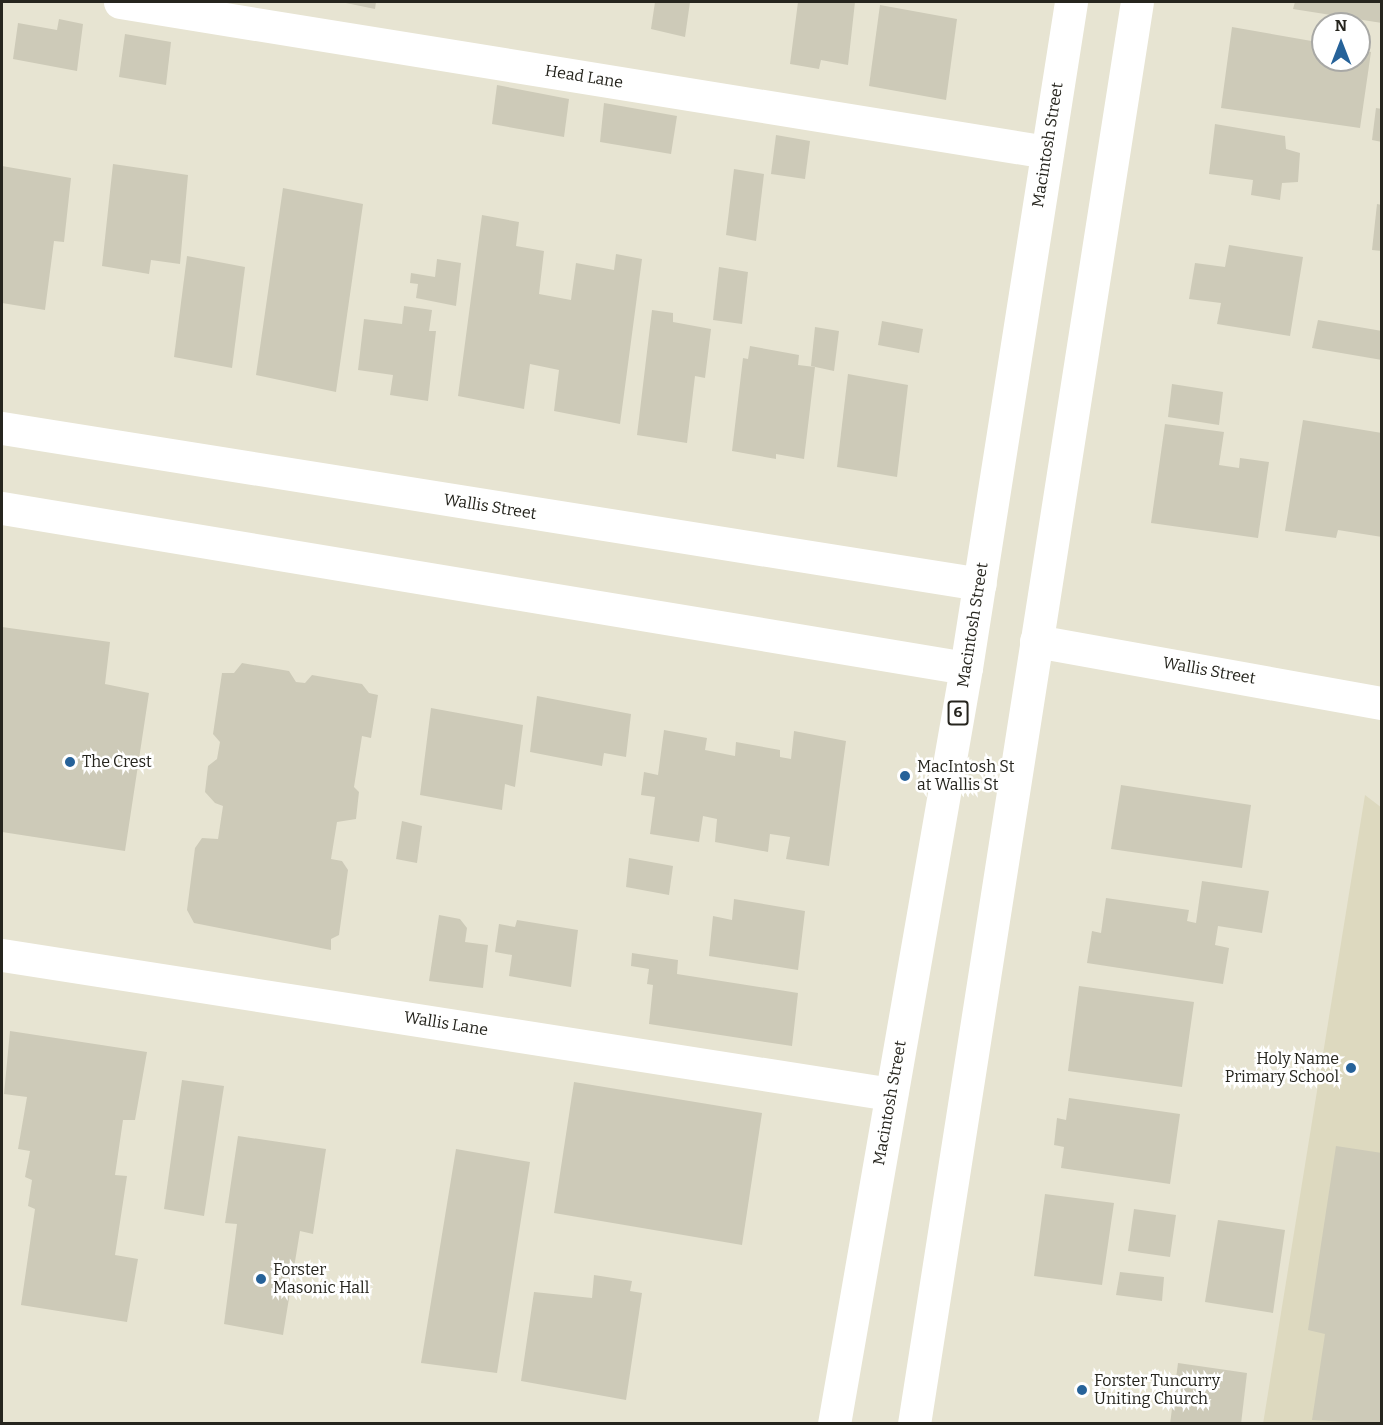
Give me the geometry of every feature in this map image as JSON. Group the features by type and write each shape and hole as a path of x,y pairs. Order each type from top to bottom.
{"main road":[{"name":"Head Lane","path":"120,2 1047,152"},
{"name":"Macintosh Street","path":"834,1424 980,584 1071,2"},
{"path":"914,1424 1137,2"},
{"name":"Wallis Street","path":"2,428 980,584"},
{"path":"2,508 966,668"},
{"name":"Wallis Street","path":"1036,641 1382,703"},
{"name":"Wallis Lane","path":"2,955 891,1094"}],"shaded area":[{"name":"Holy Name Primary School","path":"1365,795 1382,808 1381,1423 1263,1424"}],"building":[{"path":"341,2 376,2 375,9"},
{"path":"655,2 690,2 685,37 651,29"},
{"path":"798,2 855,2 848,65 821,60 819,69 790,64"},
{"path":"1295,2 1382,2 1382,23 1371,21 1371,12 1312,12 1293,9"},
{"path":"880,5 957,19 946,100 869,86"},
{"path":"59,19 83,24 77,71 13,59 18,23 57,30"},
{"path":"1232,27 1311,41 1311,72 1368,72 1360,128 1221,108"},
{"path":"125,34 171,42 166,85 119,77"},
{"path":"497,85 569,99 564,137 492,124"},
{"path":"604,103 677,116 671,154 600,142"},
{"path":"1376,108 1382,109 1382,142 1372,140"},
{"path":"1215,124 1285,136 1286,149 1300,153 1298,182 1282,183 1280,200 1251,195 1253,180 1209,174"},
{"path":"776,135 810,141 805,179 771,174"},
{"path":"113,164 188,175 180,264 151,260 149,274 102,266"},
{"path":"2,166 71,178 64,242 54,241 45,310 2,303"},
{"path":"734,169 764,174 756,241 726,235"},
{"path":"283,188 363,204 336,392 256,375"},
{"path":"1377,204 1382,205 1382,251 1372,250"},
{"path":"482,215 519,222 516,246 544,251 539,294 571,300 576,263 614,270 616,254 642,259 620,424 554,411 559,370 530,364 524,409 458,396"},
{"path":"1229,245 1303,257 1290,336 1217,324 1221,303 1189,299 1195,263 1225,267"},
{"path":"187,256 245,267 232,368 174,357"},
{"path":"437,259 461,263 456,306 416,298 418,284 410,283 411,273 435,277"},
{"path":"719,267 748,272 742,324 713,320"},
{"path":"404,306 432,310 429,331 436,331 428,401 390,395 393,375 358,370 364,319 402,324"},
{"path":"652,310 673,313 673,322 711,329 705,378 695,376 687,443 637,435"},
{"path":"1318,320 1382,331 1382,360 1312,348"},
{"path":"882,321 923,329 919,353 878,345"},
{"path":"815,327 839,331 834,371 811,366"},
{"path":"750,346 799,355 798,365 815,367 804,459 776,454 776,459 732,451 743,358 748,359"},
{"path":"848,374 908,385 897,477 837,467"},
{"path":"1172,384 1223,392 1219,425 1168,417"},
{"path":"1303,420 1382,433 1382,537 1338,530 1336,538 1285,531"},
{"path":"1165,424 1224,432 1219,465 1239,468 1240,458 1269,462 1258,538 1151,523"},
{"name":"The Crest","path":"2,627 110,642 105,684 149,693 125,851 2,832"},
{"path":"242,663 289,671 296,682 305,683 312,675 362,684 369,693 378,695 371,738 362,736 354,787 359,792 356,819 337,822 331,859 342,861 348,870 339,935 331,939 331,950 194,923 187,910 195,848 202,838 218,839 223,806 215,803 205,792 208,766 217,759 220,742 213,734 222,673 234,673"},
{"path":"537,696 631,714 626,757 604,753 602,766 530,752"},
{"path":"431,708 523,725 515,787 505,784 502,810 420,795"},
{"path":"664,730 707,738 705,750 735,756 736,742 780,750 780,757 791,759 794,731 846,741 829,866 786,859 790,837 770,834 768,852 715,842 717,819 703,816 699,842 650,834 655,797 641,795 644,772 658,775"},
{"path":"1121,785 1251,805 1242,868 1111,849"},
{"path":"402,821 422,826 417,863 396,859"},
{"path":"629,858 673,866 669,895 626,887"},
{"path":"1202,881 1269,891 1262,933 1218,926 1215,945 1229,948 1223,984 1087,963 1092,931 1101,933 1106,898 1189,910 1187,921 1196,923"},
{"path":"734,899 805,911 798,970 709,956 713,916 732,920"},
{"path":"439,915 460,919 467,928 465,942 488,945 483,988 429,981"},
{"path":"517,920 578,930 571,987 509,976 512,955 495,952 499,924 515,927"},
{"path":"632,953 678,960 677,974 798,993 792,1046 649,1024 653,985 647,984 649,969 631,966"},
{"path":"1079,986 1194,1002 1182,1087 1068,1071"},
{"path":"10,1031 147,1052 135,1120 123,1120 115,1175 127,1176 115,1255 138,1259 127,1322 21,1305 35,1209 28,1206 32,1180 25,1177 30,1151 18,1149 27,1097 4,1094"},
{"path":"182,1080 224,1086 204,1216 164,1209"},
{"path":"574,1082 762,1113 742,1245 554,1213"},
{"path":"1069,1098 1180,1114 1170,1184 1061,1168 1064,1147 1054,1145 1057,1118 1066,1120"},
{"name":"Forster Masonic Hall","path":"238,1136 326,1149 313,1234 300,1231 283,1335 224,1324 237,1224 225,1223"},
{"path":"1336,1146 1382,1153 1382,1424 1312,1420 1325,1334 1308,1330"},
{"path":"456,1149 530,1162 497,1373 421,1363"},
{"path":"1045,1194 1114,1203 1102,1285 1034,1276"},
{"path":"1134,1209 1176,1215 1170,1257 1128,1251"},
{"path":"1218,1220 1285,1230 1273,1313 1205,1302"},
{"path":"1120,1272 1164,1277 1162,1301 1116,1295"},
{"path":"594,1275 632,1281 630,1291 642,1293 626,1400 521,1381 534,1292 592,1298"},
{"path":"1178,1363 1247,1373 1241,1424 1170,1424"}],"place":[{"name":"The Crest","path":"70,762"},
{"name":"MacIntosh St at Wallis St","path":"905,776"},
{"name":"Holy Name Primary School","path":"1351,1068"},
{"name":"Forster Masonic Hall","path":"261,1279"},
{"name":"Forster Tuncurry Uniting Church","path":"1082,1390"}]}
